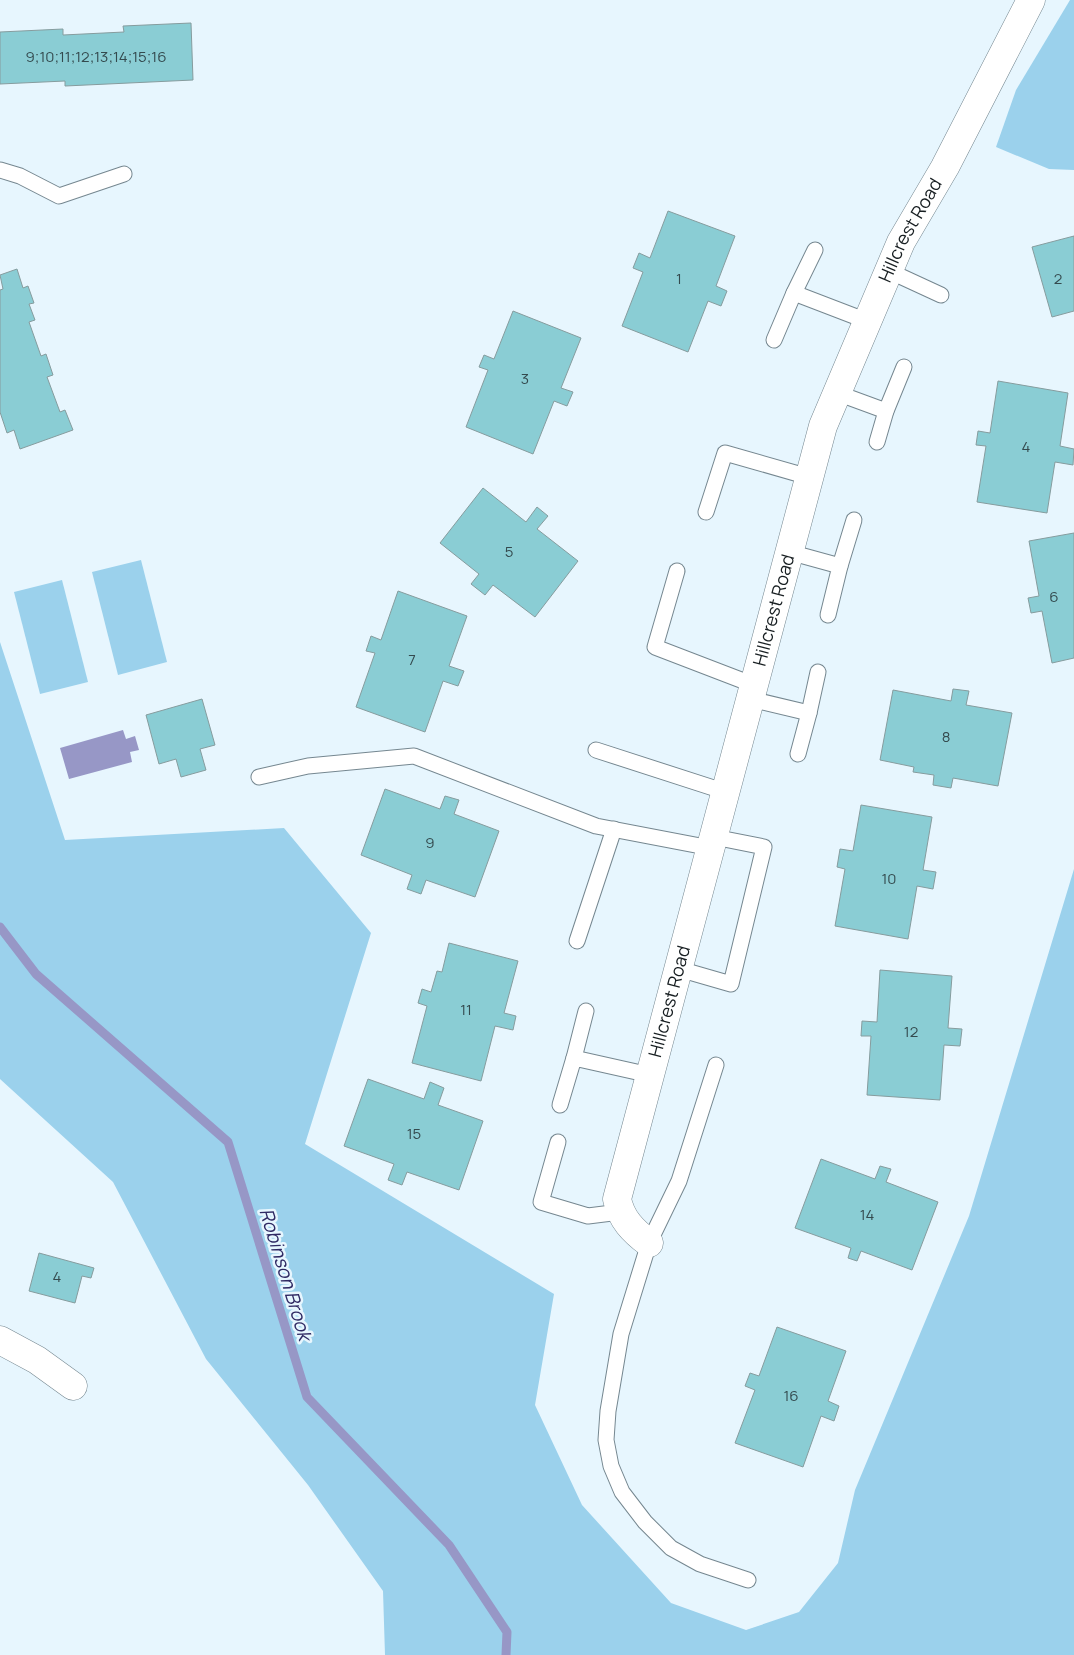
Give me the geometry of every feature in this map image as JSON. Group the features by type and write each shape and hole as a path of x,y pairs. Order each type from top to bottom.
{"street":[{"name":"Hillcrest Road","path":"620,1212 618,1199 650,1075 823,426 901,242 945,166 1031,0"},
{"path":"620,1212 635,1232 649,1243"},
{"path":"0,1340 37,1360 73,1386"}],"lane":[{"path":"0,170 20,176 59,196 124,174"},
{"path":"774,340 815,250"},
{"path":"889,271 941,295"},
{"path":"794,293 867,320"},
{"path":"877,442 886,411 904,367"},
{"path":"836,393 886,411"},
{"path":"706,512 725,453 810,477"},
{"path":"828,615 854,520"},
{"path":"789,552 840,566"},
{"path":"677,571 655,647 752,692 809,713"},
{"path":"798,754 818,672"},
{"path":"596,750 726,792"},
{"path":"259,777 308,766 414,756 596,826 712,843 764,847 731,984 679,969"},
{"path":"578,941 614,829"},
{"path":"560,1105 586,1011"},
{"path":"574,1058 650,1075"},
{"path":"716,1065 679,1182 649,1243 619,1343 608,1411 606,1440 611,1466 622,1492 644,1522 671,1548 700,1564 748,1580"},
{"path":"558,1142 541,1202 588,1216 620,1212"}],"shaded area":[{"path":"1070,0 1074,0 1074,170 1049,169 996,147 1016,90"},
{"path":"141,560 167,662 118,675 92,572"},
{"path":"62,580 88,682 40,694 14,592"},
{"path":"0,642 65,840 284,828 371,933 305,1144 554,1294 535,1405 582,1505 671,1603 746,1630 799,1612 838,1563 855,1490 969,1216 1074,869 1074,1655 385,1655 383,1591 308,1485 206,1359 113,1182 0,1079"},
{"path":"123,730 126,739 135,736 139,750 130,752 132,762 69,779 60,748"}],"building":[{"path":"191,23 193,80 65,86 65,81 0,84 0,32 63,29 63,35 124,32 123,26"},
{"path":"668,211 735,236 716,286 727,291 721,306 708,301 688,352 622,326 643,272 633,268 639,253 650,258"},
{"path":"1074,236 1074,311 1052,317 1032,247"},
{"path":"17,269 23,288 28,286 34,303 29,304 35,320 29,322 41,356 46,354 53,375 47,377 60,412 65,410 73,430 20,449 14,430 7,433 0,412 0,290 3,289 0,275"},
{"path":"513,311 581,338 561,388 573,392 567,406 554,401 533,454 466,427 488,370 479,367 484,355 494,359"},
{"path":"998,381 1068,393 1060,446 1074,449 1073,465 1055,462 1047,513 977,502 986,446 976,445 978,431 990,433"},
{"path":"483,488 526,522 537,507 548,516 537,529 578,561 535,617 493,585 485,595 471,584 479,574 440,543"},
{"path":"1074,533 1074,658 1052,663 1042,611 1031,613 1028,598 1039,596 1029,541"},
{"path":"398,591 467,616 449,666 464,671 458,686 443,681 425,732 356,707 375,653 366,651 371,636 381,640"},
{"path":"953,689 969,691 966,705 1012,713 998,786 953,778 951,788 933,785 934,775 913,772 914,767 880,760 893,690 951,701"},
{"path":"202,699 215,745 200,749 206,770 181,777 176,759 159,764 146,715"},
{"path":"385,789 440,809 445,796 459,800 454,814 499,831 475,897 426,880 421,894 407,889 412,875 361,855"},
{"path":"861,805 932,817 923,870 936,872 933,889 917,886 908,939 835,926 845,869 837,867 840,849 853,851"},
{"path":"449,943 518,961 504,1013 516,1016 513,1030 495,1026 481,1081 412,1063 427,1006 418,1003 422,989 431,992 437,971 442,972"},
{"path":"880,970 952,976 948,1028 962,1029 960,1046 944,1045 940,1100 867,1095 871,1036 861,1036 862,1021 877,1022"},
{"path":"368,1079 424,1099 430,1082 444,1088 438,1105 483,1121 459,1190 407,1172 402,1185 388,1180 394,1164 344,1146"},
{"path":"821,1159 875,1179 880,1166 891,1169 886,1182 938,1202 912,1270 861,1251 857,1261 848,1258 851,1248 795,1228"},
{"path":"39,1253 94,1268 91,1278 82,1276 75,1303 29,1291"},
{"path":"777,1327 846,1351 828,1401 839,1406 834,1421 821,1416 803,1467 735,1443 755,1390 745,1386 750,1373 759,1376"}],"waterway":[{"name":"Robinson Brook","path":"0,927 36,974 228,1142 307,1397 449,1545 507,1632 506,1655"}]}
